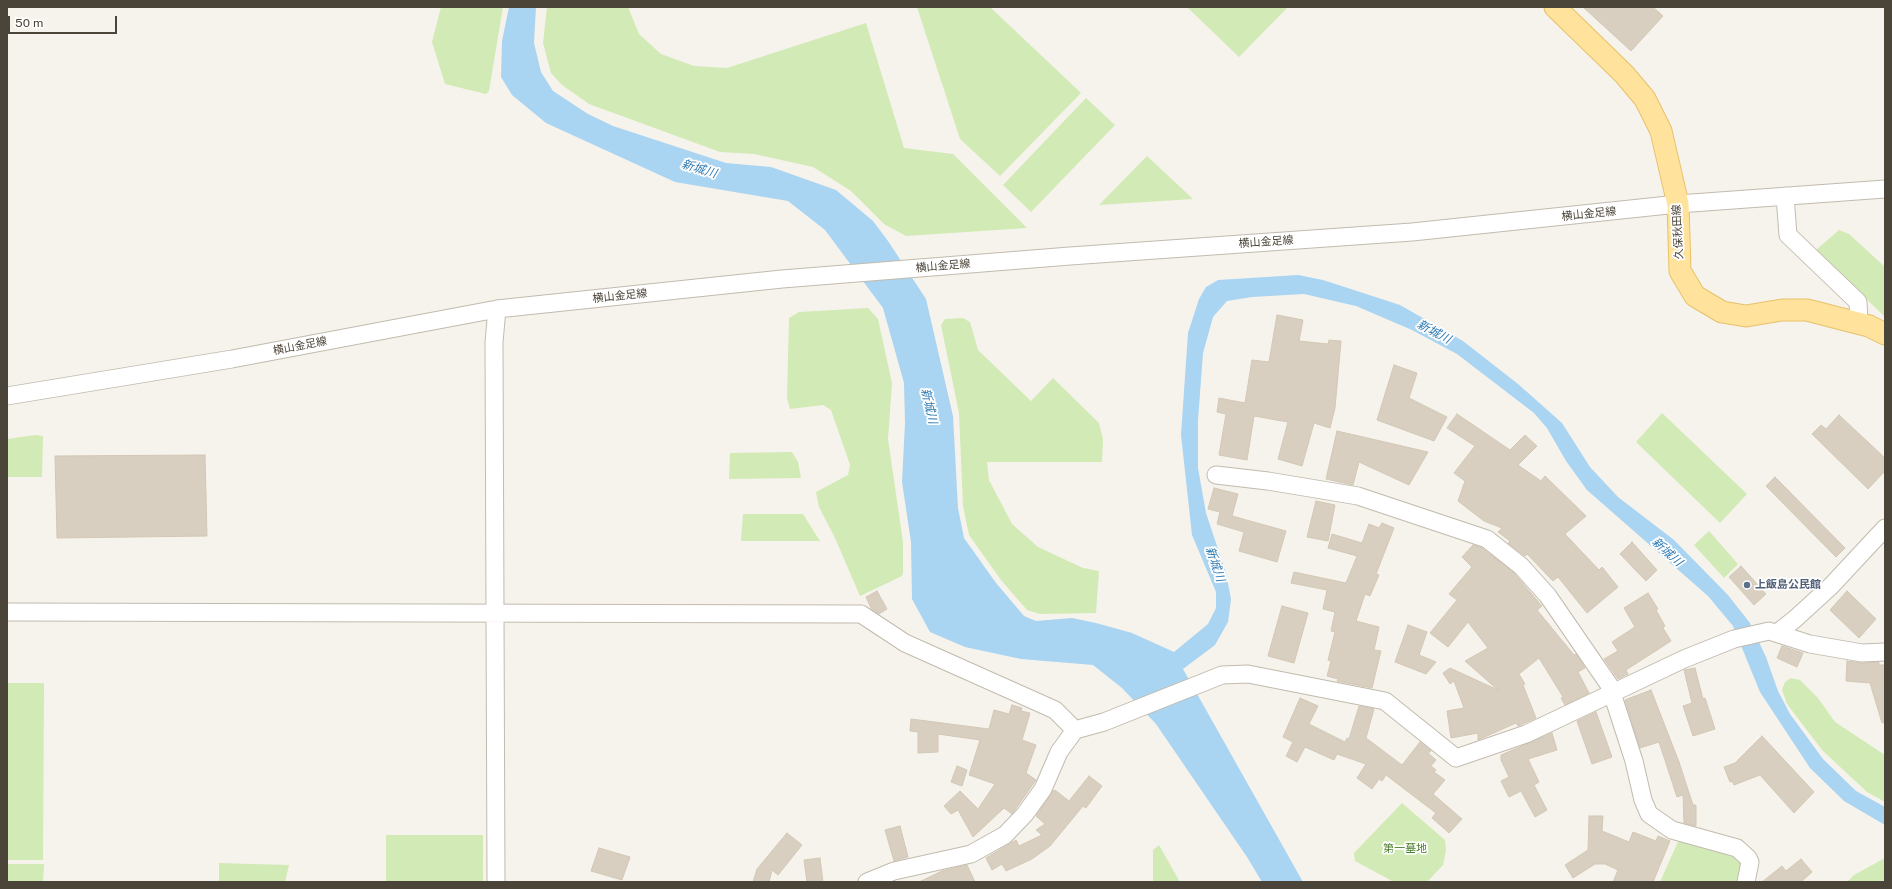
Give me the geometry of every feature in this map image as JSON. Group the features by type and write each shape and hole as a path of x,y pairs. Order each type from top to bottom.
{"main road":[{"name":"久保秋田線","path":"1555,7 1624,74 1645,100 1661,131 1678,204 1680,271 1695,296 1722,312 1746,316 1782,310 1807,310 1859,323 1885,334"}],"street":[{"name":"横山金足線","path":"7,396 232,359 497,309 782,279 1412,232 1678,204 1885,189"},
{"path":"1785,196 1788,235 1858,302 1859,323"},
{"path":"496,882 494,342 497,309"},
{"path":"1216,475 1268,481 1358,496 1487,539 1521,566 1548,596 1613,692 1634,761 1643,800 1649,814 1672,830 1737,848 1748,858 1750,862 1746,882"},
{"path":"867,882 894,871 971,854 1005,835 1025,814 1043,789 1059,752 1075,730 1104,722 1222,675 1248,674 1385,701 1456,758 1526,734 1684,659 1734,639 1773,632 1795,619 1831,586 1885,528"},
{"path":"7,612 862,614 905,643 1055,710 1075,730"},
{"path":"1773,632 1810,644 1862,653 1885,652"}],"green space":[{"path":"441,7 503,7 489,91 486,94 445,84 432,42"},
{"path":"547,7 628,7 639,34 661,54 694,66 727,68 866,23 904,148 953,154 1027,228 906,236 884,224 851,191 813,167 754,154 720,152 589,104 562,85 551,73 543,43"},
{"path":"917,7 990,7 1081,93 1000,176 960,139"},
{"path":"1187,7 1288,7 1239,57"},
{"path":"1086,98 1115,125 1031,212 1003,185"},
{"path":"1147,156 1193,199 1099,205"},
{"path":"1839,230 1849,234 1885,267 1885,317 1816,250"},
{"path":"868,308 878,319 892,383 888,439 903,542 903,572 902,576 860,596 835,538 819,507 816,492 848,475 850,465 831,410 823,405 790,409 787,398 789,318 799,312"},
{"path":"963,318 970,322 978,350 1031,401 1053,378 1099,423 1103,439 1102,462 987,462 989,480 1012,524 1038,547 1083,568 1099,571 1096,613 1040,614 1027,610 1001,580 969,535 963,506 959,413 941,325 945,319"},
{"path":"1662,413 1747,494 1720,523 1636,442"},
{"path":"35,435 43,436 42,477 7,477 7,439"},
{"path":"792,452 798,462 801,478 729,479 730,453"},
{"path":"743,514 803,514 820,541 741,541"},
{"path":"1709,531 1738,564 1724,578 1694,545"},
{"path":"1791,678 1800,680 1818,698 1835,722 1885,755 1885,802 1867,792 1822,750 1787,704 1782,690 1785,682"},
{"path":"7,683 44,683 43,860 7,860"},
{"name":"第一墓地","path":"1402,803 1445,840 1446,851 1443,865 1427,882 1394,882 1355,861 1354,853"},
{"path":"386,835 483,835 483,882 386,882"},
{"path":"1681,835 1735,851 1747,861 1743,882 1660,882"},
{"path":"1159,845 1180,882 1153,882 1153,850"},
{"path":"1885,858 1885,882 1847,882 1854,875"},
{"path":"219,863 289,865 285,882 219,882"},
{"path":"7,864 44,864 43,882 7,882"}],"water":[{"name":"新城川","path":"509,7 536,7 534,43 541,72 553,91 588,114 613,126 726,163 771,167 836,190 873,221 926,299 953,416 958,508 964,538 996,583 1024,616 1036,621 1072,618 1096,623 1132,633 1174,652 1208,624 1216,608 1216,592 1192,535 1181,435 1188,333 1199,299 1206,287 1218,280 1298,275 1323,280 1400,305 1463,341 1518,384 1562,423 1590,467 1618,497 1674,540 1728,595 1750,623 1766,657 1778,691 1790,714 1823,759 1856,791 1885,807 1885,825 1844,801 1810,768 1760,692 1733,626 1708,596 1587,490 1566,461 1547,428 1534,413 1457,354 1412,330 1356,306 1304,294 1252,297 1227,301 1213,317 1203,353 1198,420 1198,468 1206,513 1226,573 1231,599 1228,622 1215,645 1183,669 1303,882 1262,882 1247,857 1156,724 1122,688 1093,665 1021,659 965,647 930,632 912,599 911,542 902,482 905,423 904,383 883,308 825,230 788,201 675,182 546,123 512,95 501,77 502,41"}],"building":[{"path":"1583,7 1653,7 1663,16 1631,51"},
{"path":"1277,315 1303,320 1299,341 1328,344 1329,340 1341,341 1335,408 1330,428 1314,423 1302,466 1278,459 1288,422 1254,416 1247,460 1219,455 1226,414 1217,412 1219,398 1245,403 1252,360 1269,362"},
{"path":"1394,365 1417,373 1409,398 1447,417 1434,441 1377,420"},
{"path":"1457,414 1510,450 1525,435 1537,446 1518,465 1541,481 1545,476 1586,516 1565,534 1599,570 1602,567 1618,587 1587,613 1558,577 1553,581 1527,554 1525,556 1508,543 1510,541 1498,532 1502,528 1484,521 1458,501 1465,481 1454,473 1475,446 1447,428"},
{"path":"1839,415 1885,458 1885,471 1868,489 1812,434 1821,425 1826,429"},
{"path":"1337,431 1428,452 1409,485 1359,462 1353,485 1326,479"},
{"path":"205,455 207,536 57,538 55,456"},
{"path":"1775,477 1845,548 1836,557 1766,486"},
{"path":"1214,488 1238,494 1232,516 1286,531 1277,562 1239,551 1244,532 1217,524 1220,512 1208,509"},
{"path":"1316,501 1335,505 1328,541 1307,537"},
{"path":"1382,523 1394,528 1376,574 1379,575 1370,596 1365,594 1356,621 1379,627 1374,650 1381,651 1372,688 1337,681 1338,679 1327,676 1331,661 1328,660 1335,632 1331,631 1335,612 1323,609 1327,590 1291,583 1294,572 1346,583 1357,556 1328,548 1332,534 1362,543 1369,524 1379,528"},
{"path":"1632,542 1657,570 1646,581 1620,554"},
{"path":"1473,545 1482,548 1513,572 1542,606 1537,610 1574,655 1576,654 1585,668 1578,672 1589,693 1565,705 1561,698 1563,697 1539,658 1519,674 1525,684 1523,685 1536,718 1518,726 1516,723 1478,740 1478,733 1451,738 1447,711 1464,708 1454,681 1450,684 1443,673 1450,668 1498,690 1465,661 1488,648 1468,622 1448,647 1430,633 1457,600 1449,594 1472,567 1462,557"},
{"name":"上飯島公民館","path":"1741,566 1766,594 1754,605 1729,577"},
{"path":"877,591 887,609 879,614 872,610 866,597"},
{"path":"1847,591 1876,619 1859,638 1830,610"},
{"path":"1648,593 1658,609 1656,610 1665,626 1663,628 1671,641 1626,670 1628,674 1618,679 1604,659 1618,651 1612,642 1635,627 1624,608"},
{"path":"1282,606 1308,613 1294,663 1268,656"},
{"path":"1408,625 1427,632 1419,655 1436,662 1426,674 1395,662"},
{"path":"1782,646 1803,653 1797,667 1777,658"},
{"path":"1847,661 1862,663 1879,662 1879,665 1885,665 1885,722 1882,723 1870,683 1846,681"},
{"path":"1695,668 1703,699 1705,698 1715,729 1693,736 1683,706 1692,703 1684,670"},
{"path":"1651,690 1679,762 1693,805 1696,805 1696,826 1684,823 1683,795 1677,797 1659,742 1640,748 1625,700"},
{"path":"1300,698 1318,706 1309,724 1345,742 1347,738 1349,739 1359,706 1374,709 1366,738 1402,765 1420,742 1431,751 1428,753 1436,760 1431,766 1436,770 1434,772 1445,780 1433,794 1462,819 1449,833 1432,818 1436,813 1386,775 1382,781 1379,779 1372,789 1357,778 1366,764 1337,754 1334,760 1305,747 1297,762 1286,756 1293,742 1283,737"},
{"path":"1012,705 1022,708 1021,711 1030,713 1022,740 1036,745 1026,773 1036,780 1012,814 1004,808 973,837 958,810 951,814 944,806 960,791 978,809 995,784 969,775 980,740 938,734 938,752 918,753 918,732 910,731 911,719 989,729 994,710 1009,714"},
{"path":"1596,712 1612,757 1592,764 1577,721"},
{"path":"1552,733 1557,750 1528,759 1539,782 1534,785 1547,810 1535,817 1521,791 1509,797 1501,781 1509,777 1501,760 1501,755"},
{"path":"1762,736 1814,792 1794,813 1760,775 1734,785 1732,781 1730,782 1724,767 1735,763"},
{"path":"957,766 967,770 962,786 951,782"},
{"path":"1089,776 1102,786 1086,808 1083,806 1050,846 1032,859 1006,871 1002,864 992,870 986,858 1016,840 1019,846 1042,835 1036,830 1045,824 1036,816 1053,791 1055,790 1069,801"},
{"path":"1589,816 1603,816 1602,831 1629,842 1633,832 1656,841 1658,836 1670,841 1653,882 1613,882 1618,870 1605,864 1595,864 1573,878 1565,865 1588,850"},
{"path":"900,826 908,857 894,861 885,830"},
{"path":"787,833 802,845 778,875 772,870 769,882 753,882 757,869"},
{"path":"599,848 630,857 622,880 591,871"},
{"path":"820,858 823,882 807,882 804,860"},
{"path":"1801,859 1812,872 1801,882 1762,882 1782,866 1786,871"},
{"path":"967,865 975,882 919,882 942,871"}],"place":[{"name":"上飯島公民館","path":"1747,585"}]}
